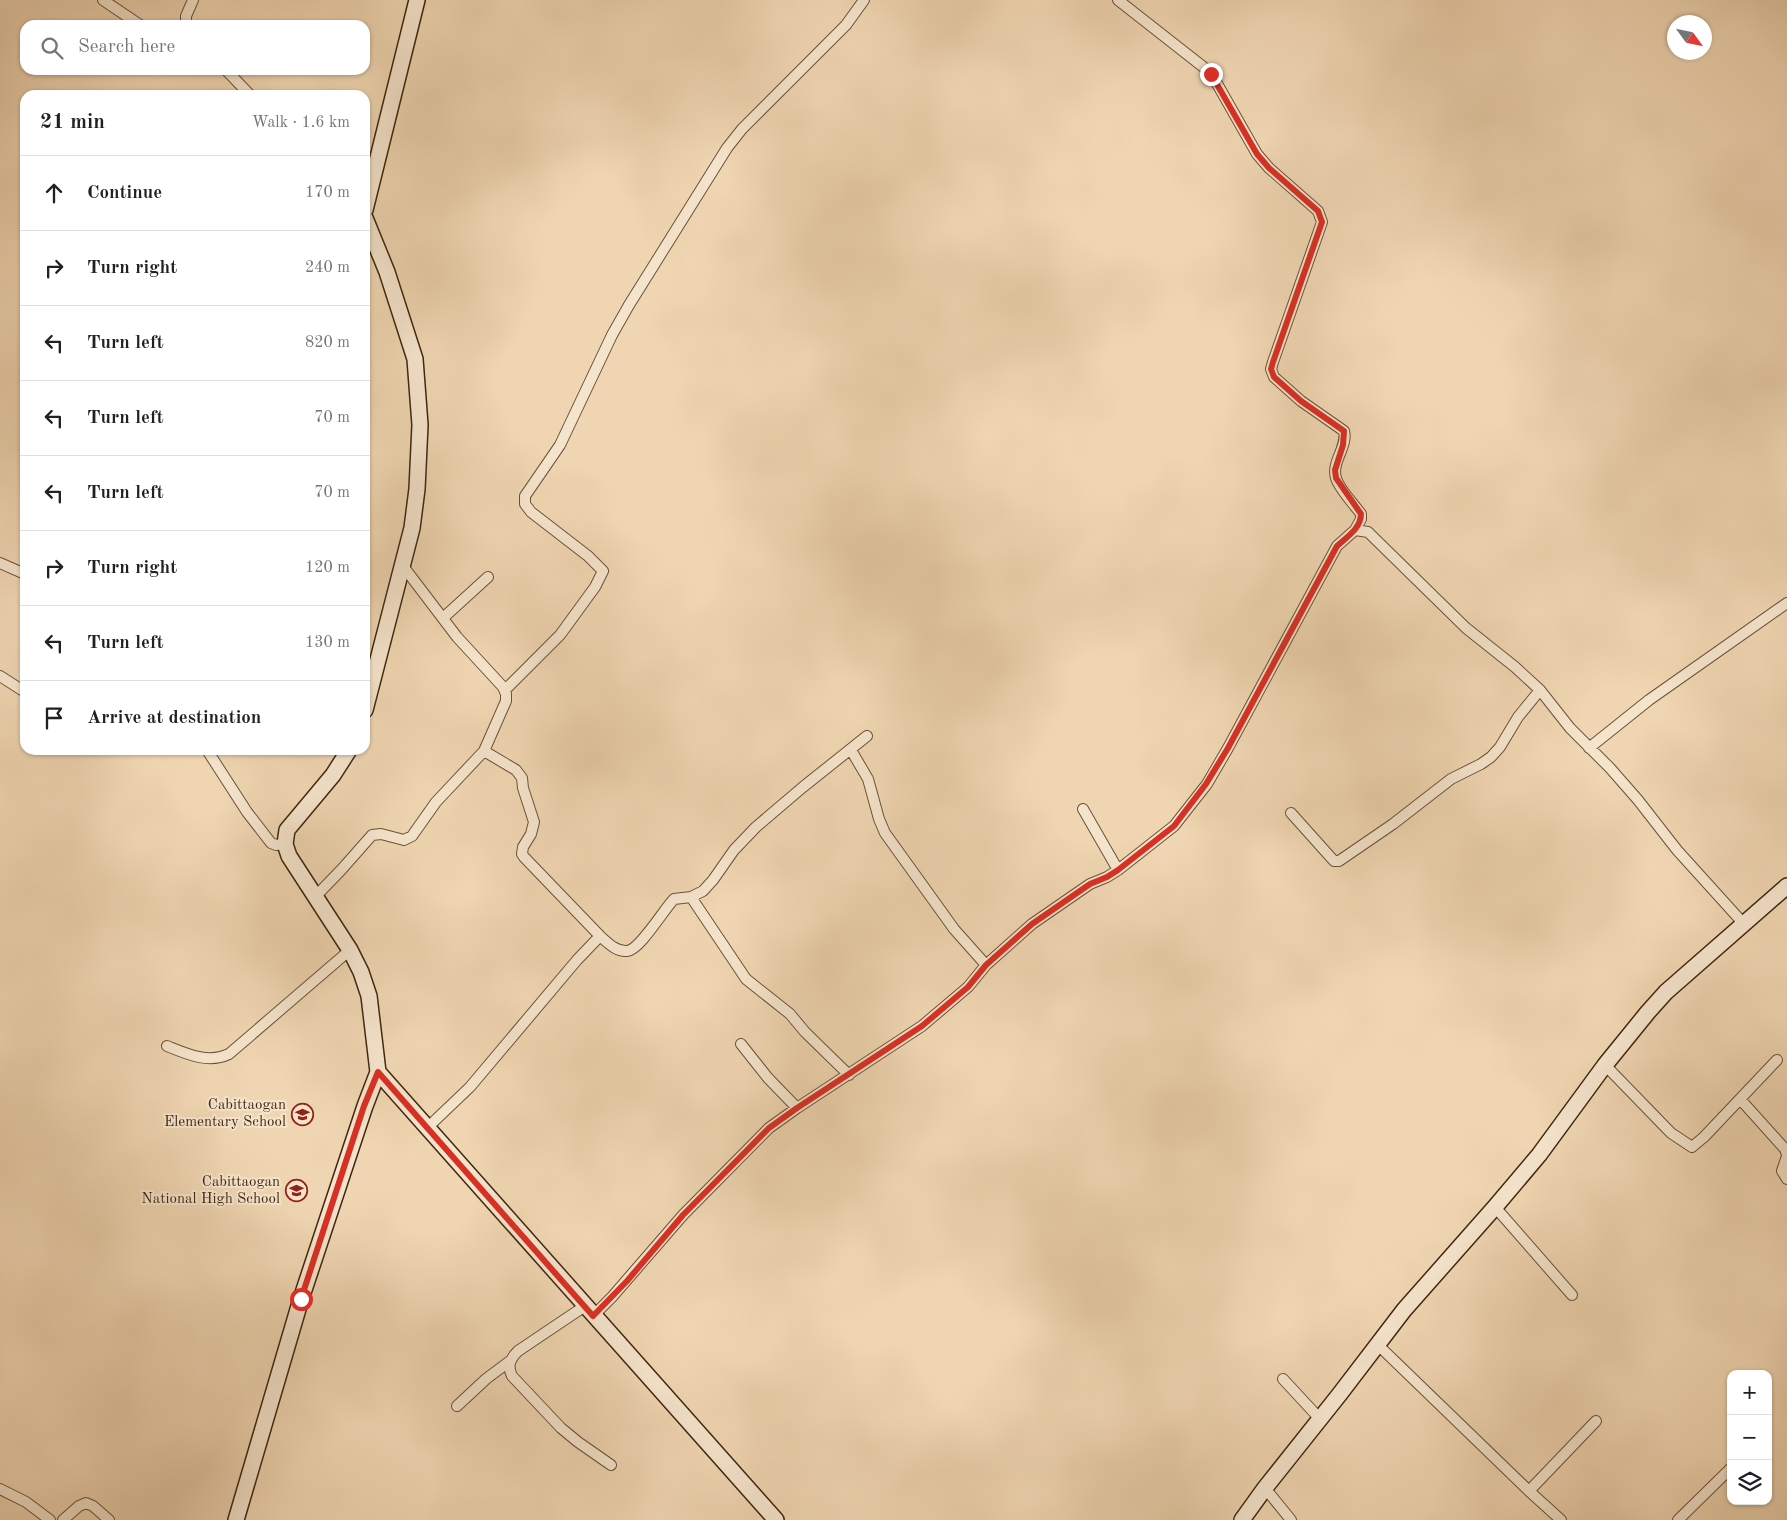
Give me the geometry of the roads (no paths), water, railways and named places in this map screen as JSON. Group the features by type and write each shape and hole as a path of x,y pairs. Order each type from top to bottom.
{"street":[{"path":"103,0 133,20"},
{"path":"186,20 193,0"},
{"path":"370,190 417,0"},
{"path":"504,690 560,635 603,572 588,556 531,512 525,504 525,496 556,452 568,430 612,335 625,312 732,142 742,129 846,25 864,0"},
{"path":"457,1406 477,1387 510,1361 518,1351 589,1311 627,1281 664,1235 769,1128 939,1013 968,987 986,965 1032,924 1090,884 1118,870 1174,826 1206,784 1228,748 1337,546 1355,530 1361,519 1361,514 1336,478 1335,470 1343,445 1344,431 1301,401 1274,377 1271,372 1322,222 1318,211 1269,168 1257,154 1211,74 1118,0"},
{"path":"231,75 245,90"},
{"path":"370,230 387,272 415,359 420,425 418,472 412,528 370,691"},
{"path":"1355,530 1368,532 1448,611 1540,690 1552,708 1638,800 1677,850 1743,923"},
{"path":"0,563 20,572"},
{"path":"315,898 372,835 381,834 404,840 412,836 436,802 484,751 506,701 506,694 497,679 457,637 403,566"},
{"path":"442,618 488,577"},
{"path":"1589,748 1649,700 1787,603"},
{"path":"0,676 20,689"},
{"path":"1291,812 1334,860 1339,861 1393,824 1451,779 1481,764 1491,756 1500,747 1518,717 1540,690"},
{"path":"484,751 516,770 522,778 534,822 531,834 523,847 522,854 524,857 600,936 618,950 625,951 640,943 674,899 691,897 703,891 734,850 756,827 866,736"},
{"path":"851,750 868,779 878,819 884,834 954,929 986,965"},
{"path":"210,755 247,812 271,842 276,845 285,844"},
{"path":"236,1520 299,1306 364,1106 378,1072 369,996 361,972 350,950 289,856 285,844 288,830 333,775 346,755"},
{"path":"1083,809 1118,870"},
{"path":"1242,1520 1377,1344 1539,1154 1648,1012 1666,992 1787,886"},
{"path":"691,897 746,979 790,1014 805,1032 849,1075"},
{"path":"427,1128 470,1088 577,960 600,936"},
{"path":"167,1046 189,1054 215,1059 229,1054 350,950"},
{"path":"741,1044 768,1078 797,1108"},
{"path":"1606,1065 1671,1133 1692,1147 1778,1060"},
{"path":"378,1072 776,1520"},
{"path":"1740,1099 1785,1150 1787,1156 1782,1171 1787,1179"},
{"path":"1495,1207 1572,1295"},
{"path":"1377,1344 1561,1520"},
{"path":"510,1361 509,1367 512,1376 561,1428 612,1465"},
{"path":"1283,1378 1320,1419"},
{"path":"1529,1491 1596,1422"},
{"path":"1678,1520 1727,1472"},
{"path":"1265,1488 1290,1520"},
{"path":"0,1489 26,1502 50,1520"},
{"path":"63,1520 79,1506 86,1503 93,1506 109,1520"}],"place":[{"name":"Cabittaogan Elementary School","path":"302,1114"},
{"name":"Cabittaogan National High School","path":"296,1191"}]}
